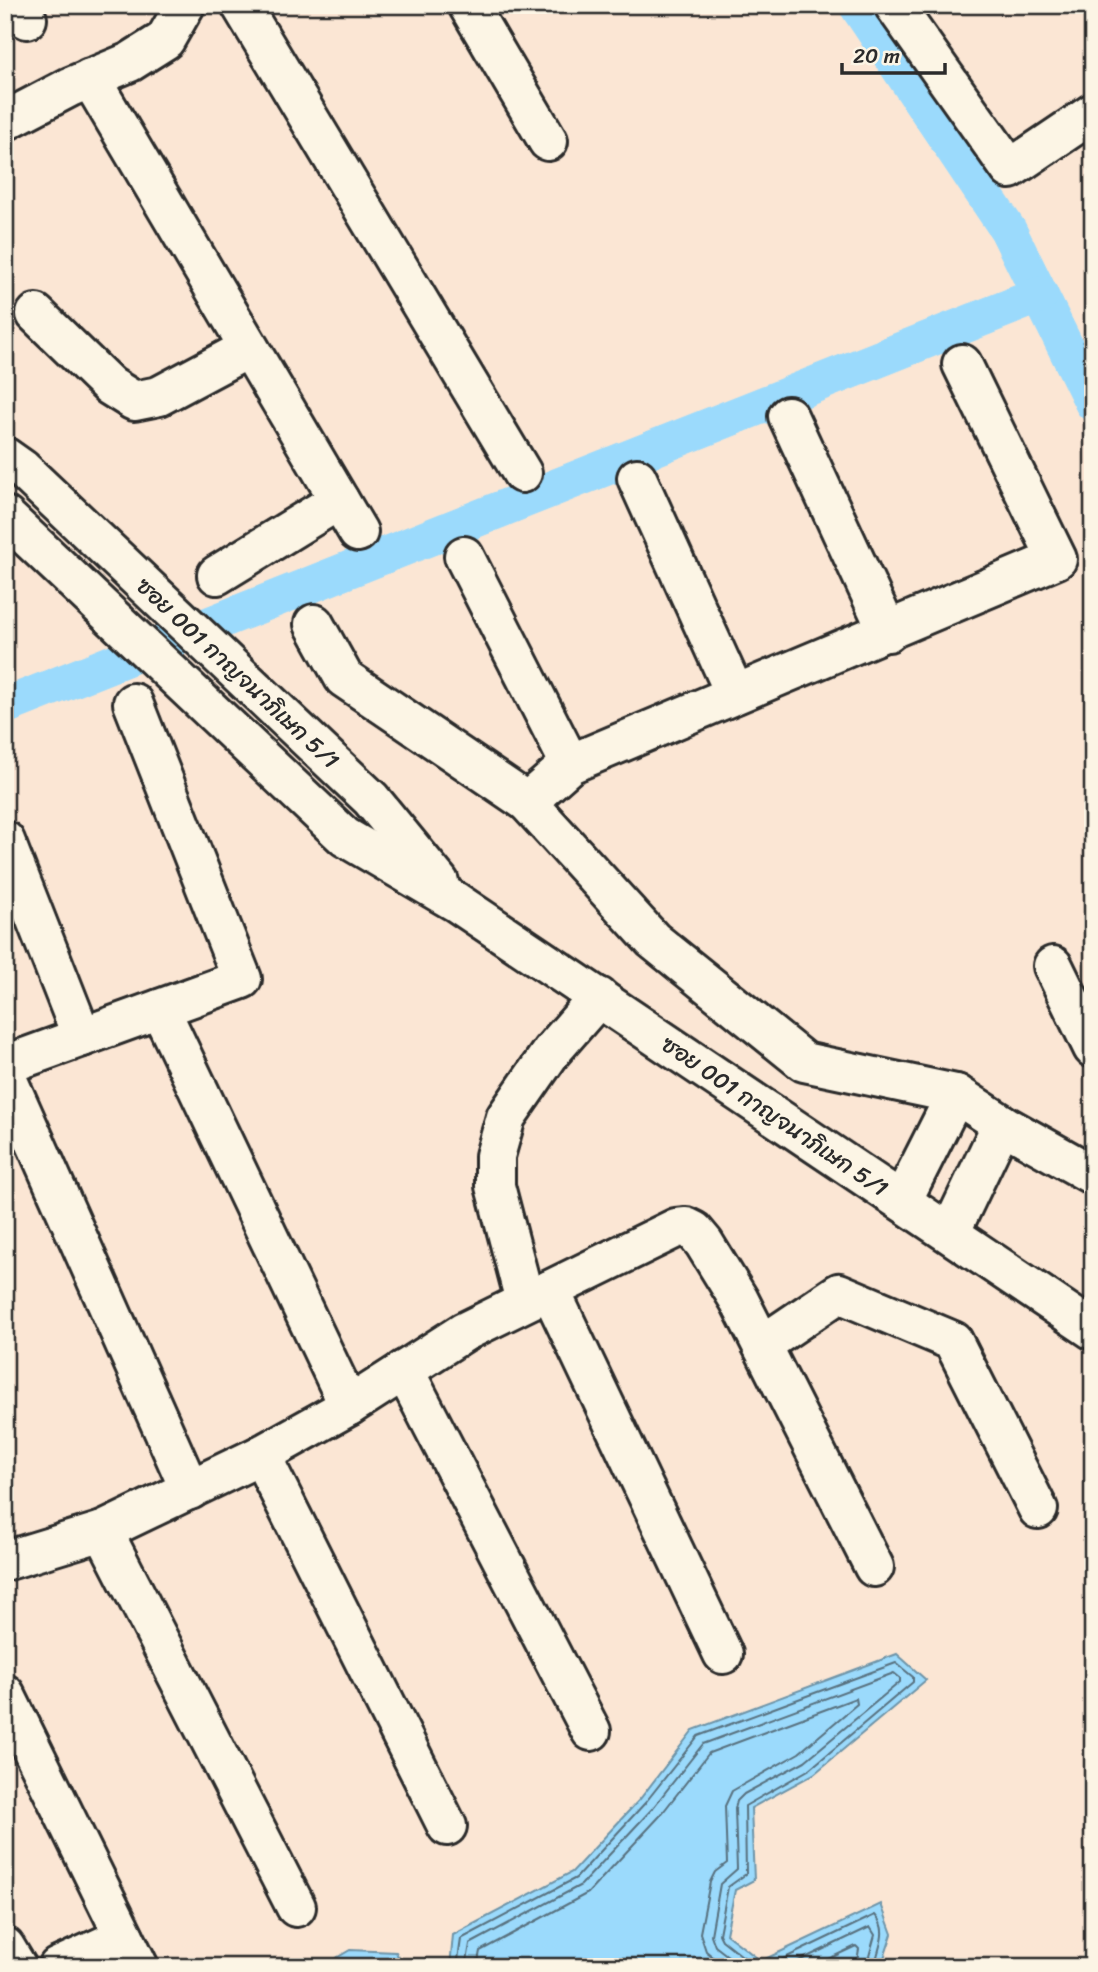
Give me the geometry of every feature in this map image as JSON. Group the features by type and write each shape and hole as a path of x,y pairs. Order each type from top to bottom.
{"street":[{"path":"5,121 90,78 130,62 164,40 185,5"},
{"path":"242,5 522,473"},
{"path":"468,5 548,141"},
{"path":"894,5 1010,169 1093,113"},
{"path":"90,78 358,532"},
{"path":"36,314 110,386 134,401 159,396 250,348"},
{"path":"527,802 570,764 1057,559 962,364"},
{"path":"788,416 888,632"},
{"name":"ซอย 001 กาญจนาภิเษก 5/1","path":"14,463 371,799 456,902"},
{"path":"637,478 735,694"},
{"path":"217,575 339,500"},
{"name":"ซอย 001 กาญจนาภิเษก 5/1","path":"5,516 345,837 456,902 1093,1330"},
{"path":"464,556 570,764"},
{"path":"314,624 344,678 527,802 653,940 804,1062 956,1094 1002,1124 1093,1175"},
{"path":"5,1065 242,979 132,703"},
{"path":"5,842 82,1037"},
{"path":"1053,966 1093,1048"},
{"path":"599,998 551,1052 506,1117 495,1156 495,1186 537,1295 723,1654"},
{"path":"160,1009 349,1406"},
{"path":"5,1074 190,1490"},
{"path":"902,1202 956,1094"},
{"path":"950,1234 1002,1124"},
{"path":"5,1561 103,1531 190,1490 261,1455 349,1406 464,1332 676,1228 686,1227 694,1231 704,1243 739,1300 873,1567"},
{"path":"762,1345 839,1293 953,1341 1038,1508"},
{"path":"404,1370 591,1731"},
{"path":"261,1455 447,1826"},
{"path":"103,1531 296,1907"},
{"path":"5,1694 132,1952 58,1967"},
{"path":"5,1947 17,1967"}],"water":[{"path":"897,1654 926,1680 814,1774 751,1808 754,1880 735,1890 726,1934 761,1961 881,1904 892,1934 881,1967 450,1967 453,1935 572,1872 640,1799 693,1730"},
{"path":"350,1950 396,1952 403,1967 321,1967"}],"waterway":[{"path":"857,5 1008,230 1093,403"},
{"path":"5,706 1040,295"}]}
